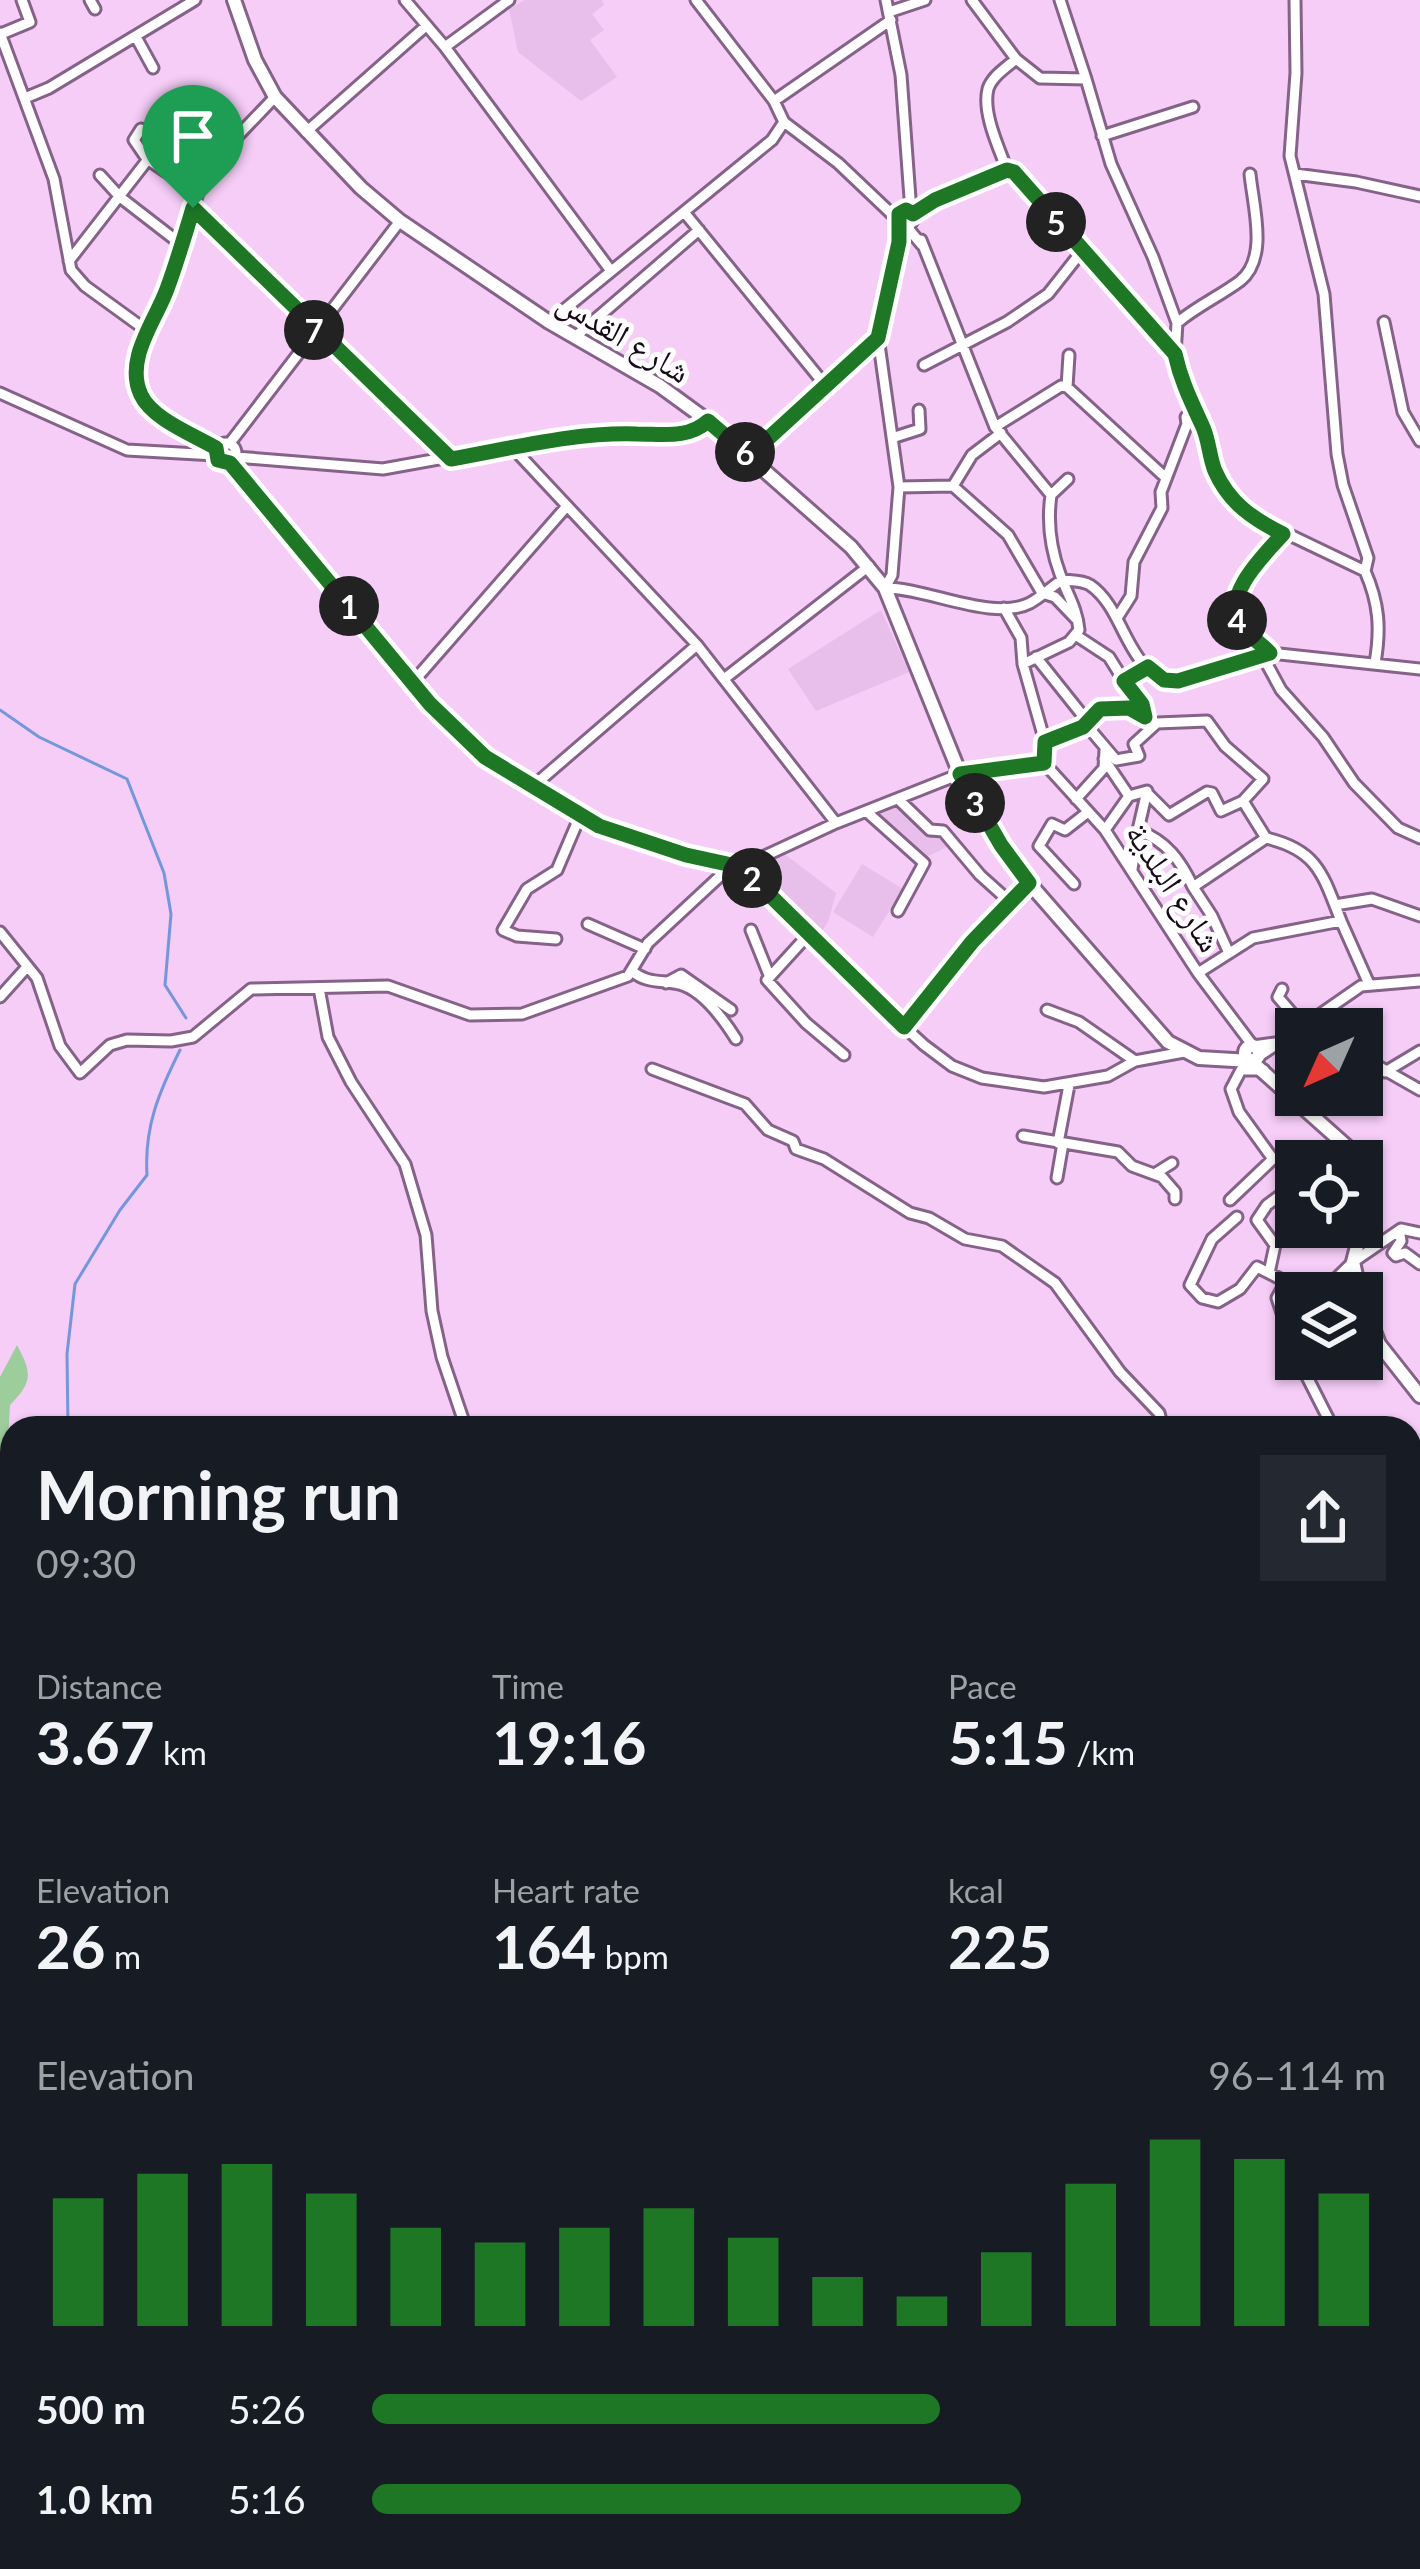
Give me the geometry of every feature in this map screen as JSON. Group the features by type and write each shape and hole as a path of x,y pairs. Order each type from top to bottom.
{"main road":[{"name":"شارع القدس","path":"233,0 255,60 275,97 400,221 708,421 868,566 885,588 960,774 1001,845 1155,1029 1184,1052"},
{"path":"1184,1052 1199,1058 1255,1053"},
{"path":"1255,1053 1275,1079"},
{"path":"1255,1053 1275,1077"},
{"path":"1310,1116 1332,1140"},
{"path":"1355,1272 1357,1248"},
{"path":"1383,1348 1420,1396"}],"street":[{"path":"22,0 30,22 0,33 54,178 74,277 147,331"},
{"path":"25,98 195,0"},
{"path":"405,0 611,271"},
{"path":"445,47 509,0"},
{"path":"696,0 774,101 784,122 881,201 908,217"},
{"path":"886,0 901,75 908,217 998,430 1051,495 1049,535 1062,580 1072,594 1077,636"},
{"path":"774,101 890,16 925,0"},
{"path":"972,0 1016,59 1040,78 1086,75"},
{"path":"1060,0 1102,136 1177,323 1175,354 1191,415 1216,471 1243,511 1365,571"},
{"path":"1294,0 1296,73 1288,142 1324,294 1343,485 1368,558 1365,571 1378,606 1376,662"},
{"path":"306,132 427,26"},
{"path":"136,37 153,68"},
{"path":"1007,170 995,138 988,92 997,75 1016,59"},
{"path":"0,64 15,71"},
{"path":"275,97 229,145 198,193 166,293 147,331 137,377 141,396 154,410 216,452 223,464 233,460 361,470 451,459 577,434 696,432 708,421"},
{"path":"1102,136 1193,107"},
{"path":"69,261 170,131 172,116"},
{"path":"549,322 772,140 784,122"},
{"path":"141,129 134,140 147,159 198,193"},
{"path":"1175,354 1014,172 1007,170 935,200 908,217 878,338 899,487 892,575 885,588 919,590 1004,608 1034,602 1062,580 1092,586 1144,663 1164,680 1178,681 1266,654 1420,669"},
{"path":"1177,323 1243,279 1253,264 1258,251 1250,174"},
{"path":"1295,174 1420,196"},
{"path":"100,176 182,245"},
{"path":"193,208 451,459"},
{"path":"684,212 825,385"},
{"path":"0,393 127,450 216,452 230,443 400,221"},
{"path":"574,337 699,230"},
{"path":"898,244 923,248"},
{"path":"924,365 963,347 1048,294 1082,251"},
{"path":"1384,322 1402,412 1420,442"},
{"path":"749,456 878,338"},
{"path":"861,353 879,356"},
{"path":"1067,387 1070,355"},
{"path":"953,486 972,455 998,430 1061,386 1166,478"},
{"path":"895,437 920,429 919,410"},
{"path":"1117,617 1131,596 1134,562 1162,508 1160,492 1191,415"},
{"path":"230,443 233,460 413,682 485,757 580,816 631,838 737,866 904,1027 952,1066 1013,1085 1069,1085 1108,1076 1135,1061 1184,1052"},
{"path":"513,448 698,645 836,823"},
{"path":"1051,495 1069,479"},
{"path":"899,487 953,486 1008,535 1042,592 1054,597 1078,622"},
{"path":"413,682 567,506"},
{"path":"1283,534 1243,584 1234,612 1266,654 1281,690 1323,737 1354,783 1398,828 1420,838"},
{"path":"724,679 856,580 868,566"},
{"path":"0,932 38,978 60,1046 80,1073 110,1045 193,1037 251,989 388,986 442,1008 494,1017 554,1004 628,976 645,949 690,902 737,866 960,774 1044,763 1045,742 1023,664 1021,638 1004,608"},
{"path":"1023,664 1077,636"},
{"path":"1077,636 1109,657 1142,704 1148,722"},
{"path":"531,788 698,645"},
{"path":"1036,657 1091,730 1129,796"},
{"path":"1124,681 1144,663"},
{"path":"1045,742 1085,724 1105,707 1129,708 1148,722 1207,721 1225,746 1263,779 1243,801 1221,811 1207,792 1169,815 1147,792"},
{"path":"1105,754 1116,760 1139,756 1134,744 1148,722"},
{"path":"1076,799 1104,767 1105,754"},
{"name":"شارع البلدية","path":"1044,763 1105,830 1255,1053"},
{"path":"1105,830 1129,796 1147,792"},
{"path":"1132,869 1147,792"},
{"path":"898,800 930,830 943,831 1010,902"},
{"path":"1243,801 1266,838 1292,844 1316,864 1369,984"},
{"path":"867,812 924,863 898,910"},
{"path":"1074,884 1039,846 1052,824 1065,830 1088,812"},
{"path":"556,939 503,930 527,889 557,870 580,816"},
{"path":"1138,830 1155,837 1180,860 1228,951"},
{"path":"1192,887 1266,838"},
{"path":"904,1027 1029,883"},
{"path":"1335,905 1372,899 1420,916"},
{"path":"1198,973 1228,951 1270,933 1341,921"},
{"path":"588,924 645,949"},
{"path":"751,930 770,986 844,1055"},
{"path":"769,975 808,935"},
{"path":"0,997 27,967"},
{"path":"632,971 640,977 686,985 719,1013 736,1039"},
{"path":"666,983 680,975 730,1010"},
{"path":"1333,1008 1369,984 1420,981"},
{"path":"319,988 328,1037 351,1082 405,1164 426,1235 432,1311 442,1357 462,1416"},
{"path":"1282,989 1278,998 1284,1008"},
{"path":"1047,1010 1079,1022 1135,1061"},
{"path":"1155,1029 1160,1055"},
{"path":"1255,1053 1275,1043"},
{"path":"1385,1072 1420,1051"},
{"path":"652,1069 746,1104 768,1130 793,1141 796,1149 824,1159 910,1214 929,1218 965,1239 1002,1246 1020,1258 1055,1283 1120,1372 1160,1416"},
{"path":"1230,1200 1273,1159 1239,1112 1231,1090 1241,1070 1265,1070"},
{"path":"1385,1072 1420,1090"},
{"path":"1057,1178 1069,1085"},
{"path":"1023,1136 1111,1149 1132,1166 1156,1173 1170,1184 1175,1199"},
{"path":"1156,1173 1172,1163"},
{"path":"1269,1273 1275,1245 1257,1220 1275,1199"},
{"path":"1237,1217 1204,1252 1190,1285 1194,1293 1218,1302 1240,1288 1257,1267 1275,1276"},
{"path":"1343,1272 1401,1229 1420,1233"},
{"path":"1394,1234 1401,1240 1393,1253 1405,1253 1420,1264"},
{"path":"1309,1380 1328,1416"}],"shaded area":[{"path":"525,0 602,0 604,5 592,14 604,30 590,40 617,77 581,101 518,52 509,9"},
{"path":"881,610 909,672 816,711 788,669"},
{"path":"900,803 932,834 943,833 952,844 923,859 877,816"},
{"path":"783,853 836,893 818,937 757,876 759,863"},
{"path":"862,864 903,889 873,937 833,912"}],"green space":[{"path":"17,1345 28,1377 10,1405 9,1416 0,1416 0,1377"}],"waterway":[{"path":"0,710 39,737 127,779 164,873 171,914 165,985 186,1018"},
{"path":"68,1416 67,1354 75,1284 147,1175 154,1110 180,1050"}],"route":[{"path":"1007,170 1014,172 1175,354 1182,385 1230,496 1243,511 1283,534 1234,602 1242,627 1270,653 1178,681 1164,680 1148,667 1124,681 1142,704 1145,717 1129,708 1100,709 1083,727 1045,742 1044,763 960,774 1029,883 972,942 904,1027 741,867 686,855 599,826 485,757 430,704 230,463 218,460 216,448 154,410 141,396 137,377 141,349 166,293 193,208 451,459 577,434 696,432 708,421 749,456 878,338 899,242 899,214 906,210 913,214 970,185 1007,170"}]}
